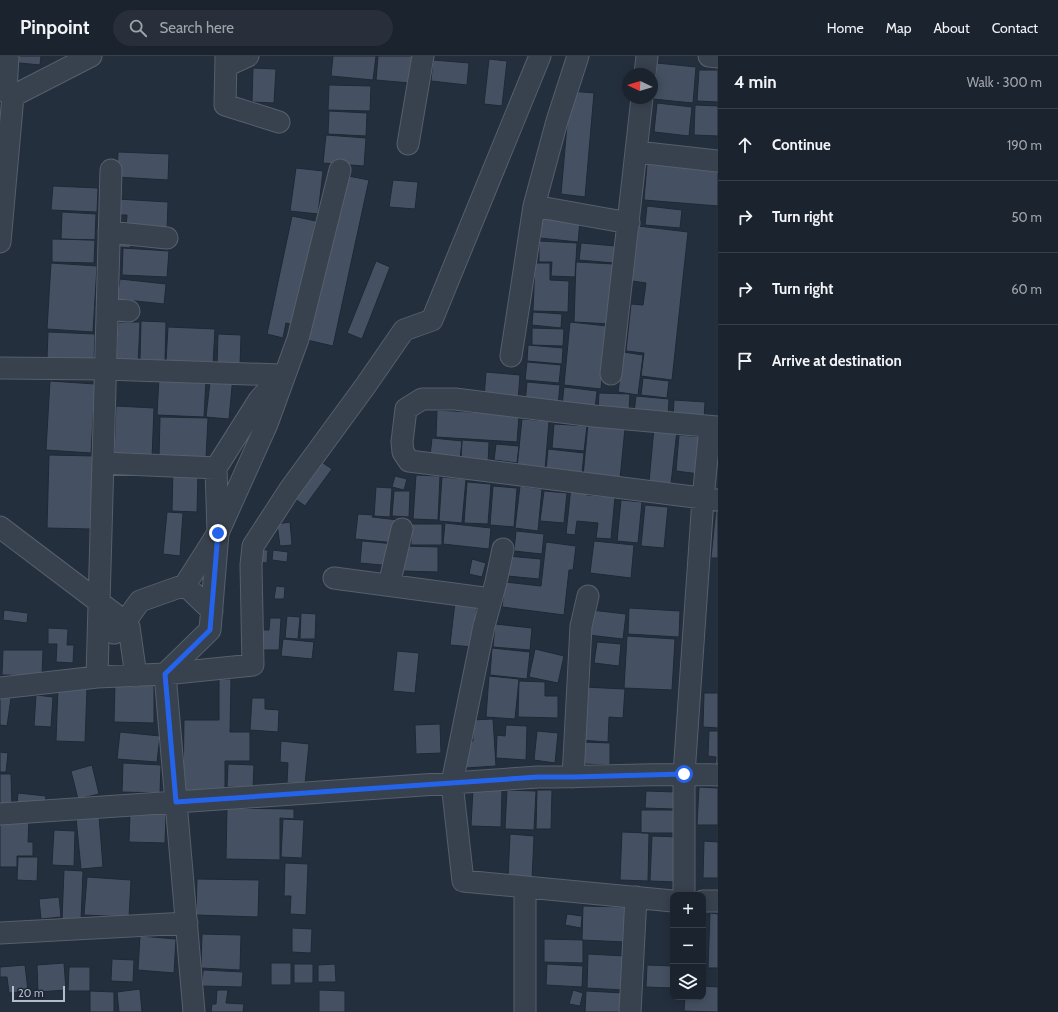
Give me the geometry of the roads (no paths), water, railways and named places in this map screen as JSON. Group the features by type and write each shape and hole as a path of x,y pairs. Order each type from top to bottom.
{"street":[{"path":"8,56 6,92 13,96"},
{"path":"13,96 91,56"},
{"path":"248,56 226,61 225,105 279,122"},
{"path":"408,144 423,56"},
{"path":"0,688 97,677 165,674 253,665 250,565 253,546 290,489 366,386 404,330 432,320 540,56"},
{"path":"511,356 534,206 557,121 578,56"},
{"path":"646,68 647,56"},
{"path":"709,56 718,57"},
{"path":"0,242 13,96"},
{"path":"611,374 641,104"},
{"path":"637,152 718,161"},
{"path":"97,677 111,170"},
{"path":"165,674 210,630 218,533 216,468 267,402 298,339 340,170"},
{"path":"534,206 629,223"},
{"path":"109,232 167,238"},
{"path":"107,309 129,311"},
{"path":"0,368 106,369 280,375 267,402 267,424 218,533 185,585 140,601 124,623 98,648"},
{"path":"240,373 267,402"},
{"path":"684,892 684,774 710,499 714,427 594,416 455,399 422,399 406,410 402,442 403,452 409,461 710,499"},
{"path":"103,463 216,468"},
{"path":"0,527 99,602 129,628 136,676"},
{"path":"389,585 402,529"},
{"path":"503,549 492,599 484,626 452,782 463,881 670,901"},
{"path":"334,578 492,599"},
{"path":"185,585 212,611"},
{"path":"573,777 581,626 588,596"},
{"path":"165,674 194,1012"},
{"path":"0,814 538,777 684,774 718,775"},
{"path":"525,887 525,1012"},
{"path":"630,1012 636,897"},
{"path":"706,901 718,901"},
{"path":"0,933 187,924"}]}
